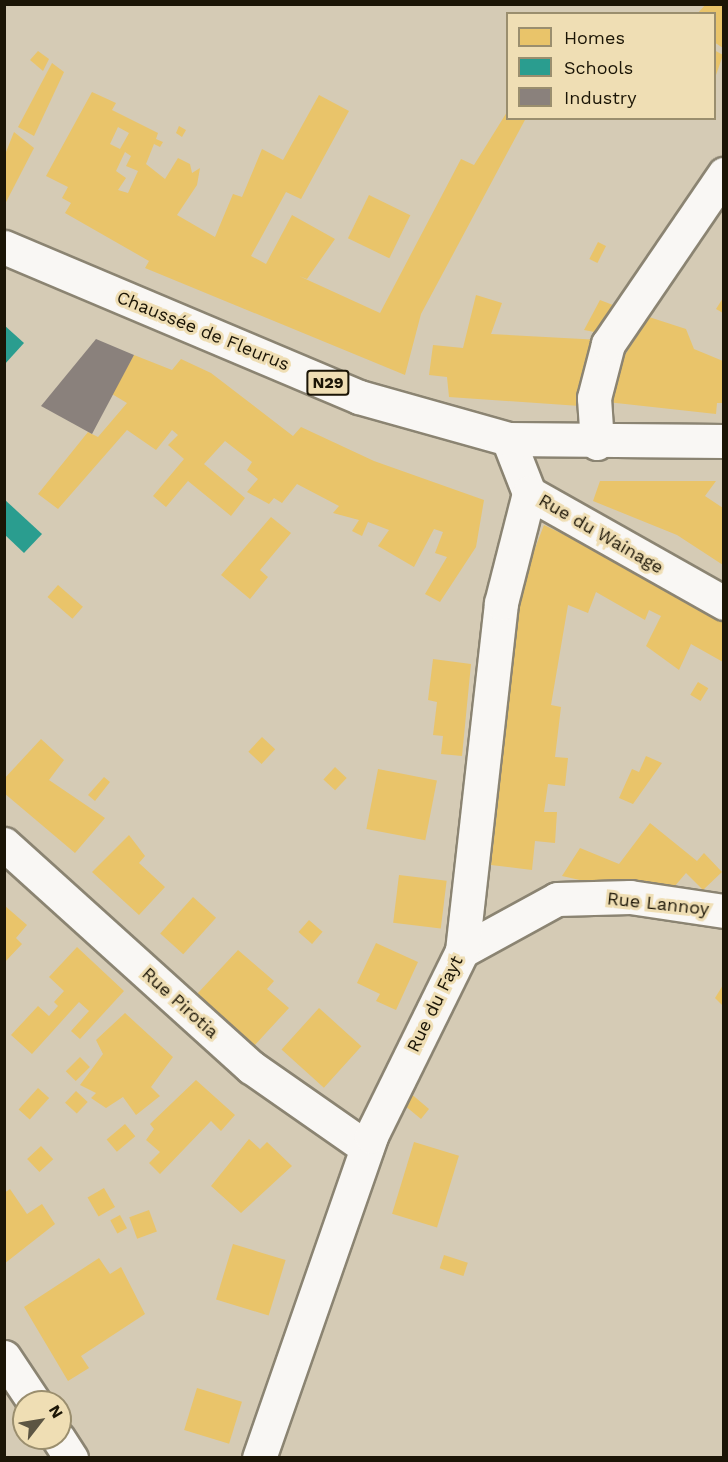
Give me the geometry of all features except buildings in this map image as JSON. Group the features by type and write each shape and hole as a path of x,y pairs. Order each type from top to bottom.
{"street":[{"path":"597,443 594,398 608,344 723,174"},
{"name":"Chaussée de Fleurus","path":"4,247 360,397 508,439 597,443 723,441"},
{"name":"Rue du Wainage","path":"508,439 529,493 723,603"},
{"name":"Rue du Fayt","path":"259,1458 367,1148 462,951 501,603 529,493"},
{"name":"Rue Pirotia","path":"4,844 251,1067 367,1148"},
{"name":"Rue Lannoy","path":"462,951 557,898 630,897 723,911"},
{"path":"4,1357 26,1390"}]}
